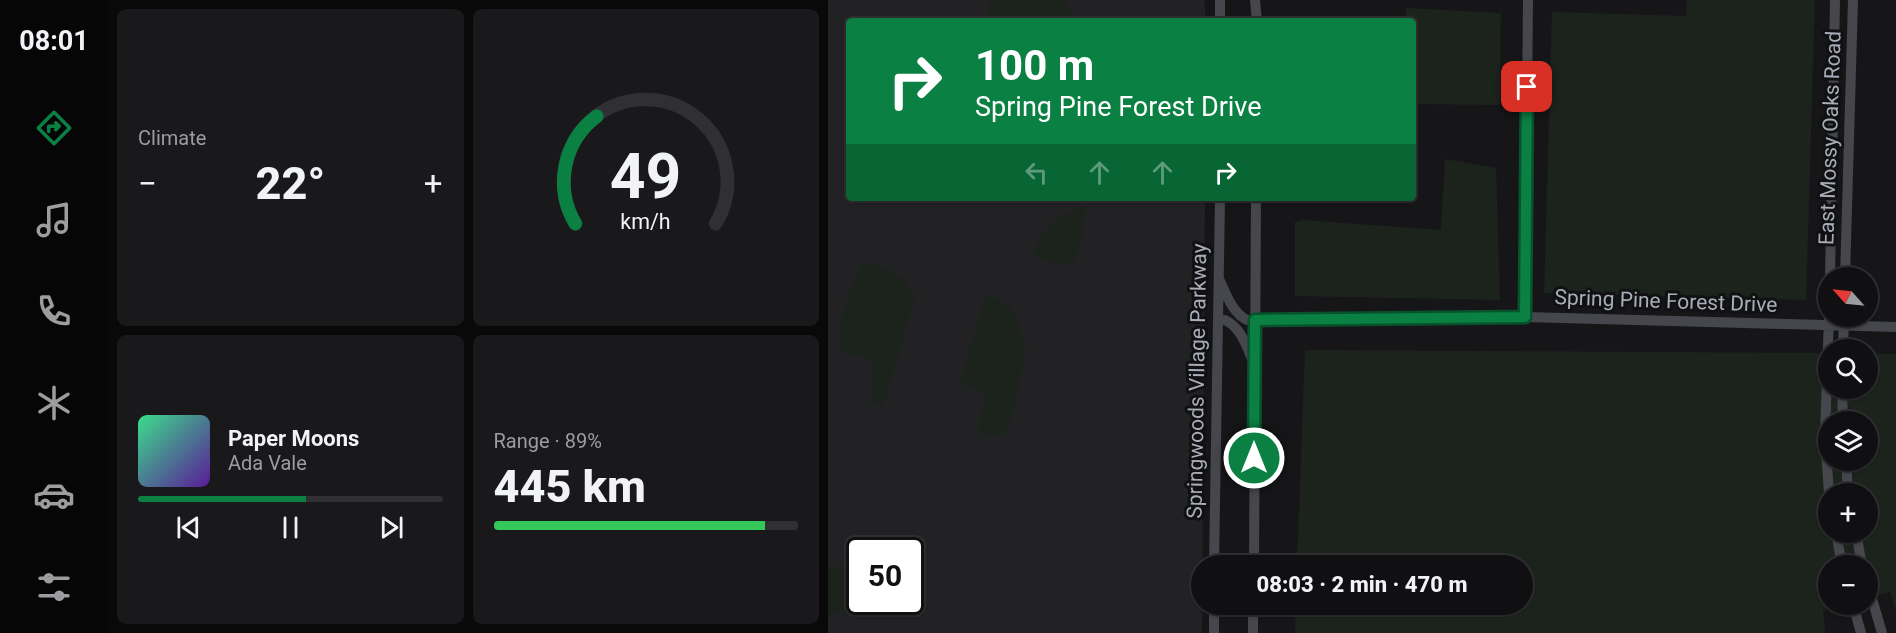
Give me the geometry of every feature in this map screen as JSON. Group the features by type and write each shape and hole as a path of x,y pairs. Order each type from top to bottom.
{"street":[{"path":"1220,0 1220,18"},
{"path":"1255,0 1257,18"},
{"path":"1525,317 1528,0"},
{"name":"East Mossy Oaks Road","path":"1830,267 1835,0"},
{"name":"East Mossy Oaks Road","path":"1845,267 1853,0"},
{"path":"1833,155 1849,155"},
{"name":"Springwoods Village Parkway","path":"1214,555 1220,201"},
{"path":"1254,555 1255,367 1251,320 1256,201"},
{"path":"1218,276 1240,317 1251,320"},
{"name":"Spring Pine Forest Drive","path":"1251,320 1525,317 1818,321"},
{"path":"1225,320 1233,324 1239,332 1255,367"},
{"name":"Spring Pine Forest Drive","path":"1878,325 1896,327"},
{"path":"1828,483 1825,435 1829,327"},
{"path":"1854,555 1859,553 1858,543"},
{"path":"1214,615 1214,633"},
{"path":"1253,615 1253,633"},
{"path":"1856,615 1861,633"},
{"path":"1877,615 1882,633"}],"shaded area":[{"path":"828,0 1204,0 1206,18 846,18 846,201 1205,201 1203,555 1191,555 1191,615 1202,615 1202,633 828,633"},
{"path":"990,0 1064,0 1073,18 987,18"},
{"path":"1687,0 1815,0 1806,300 1544,293 1552,12 1686,16"},
{"path":"1406,8 1501,13 1500,105 1416,104 1416,18 1406,18"},
{"path":"1445,159 1496,168 1500,300 1295,296 1295,222 1303,220 1441,230"},
{"path":"1086,205 1083,232 1075,261 1061,263 1037,258 1034,250 1049,226 1060,216"},
{"path":"864,262 894,273 916,295 884,403 881,406 870,400 874,375 871,363 868,359 846,354 840,350 839,346 846,301 854,277"},
{"path":"993,297 1013,308 1026,349 1010,426 1004,434 996,437 978,431 986,394 962,384 961,380 984,299"},
{"path":"1305,350 1818,353 1818,399 1878,399 1878,354 1896,354 1896,611 1890,592 1878,595 1878,555 1818,555 1818,615 1823,615 1825,633 1295,633 1296,615 1533,615 1533,555 1297,555"},
{"path":"828,567 846,568 846,609 828,617"}],"route":[{"path":"1254,458 1255,320 1525,317 1527,87"}]}
